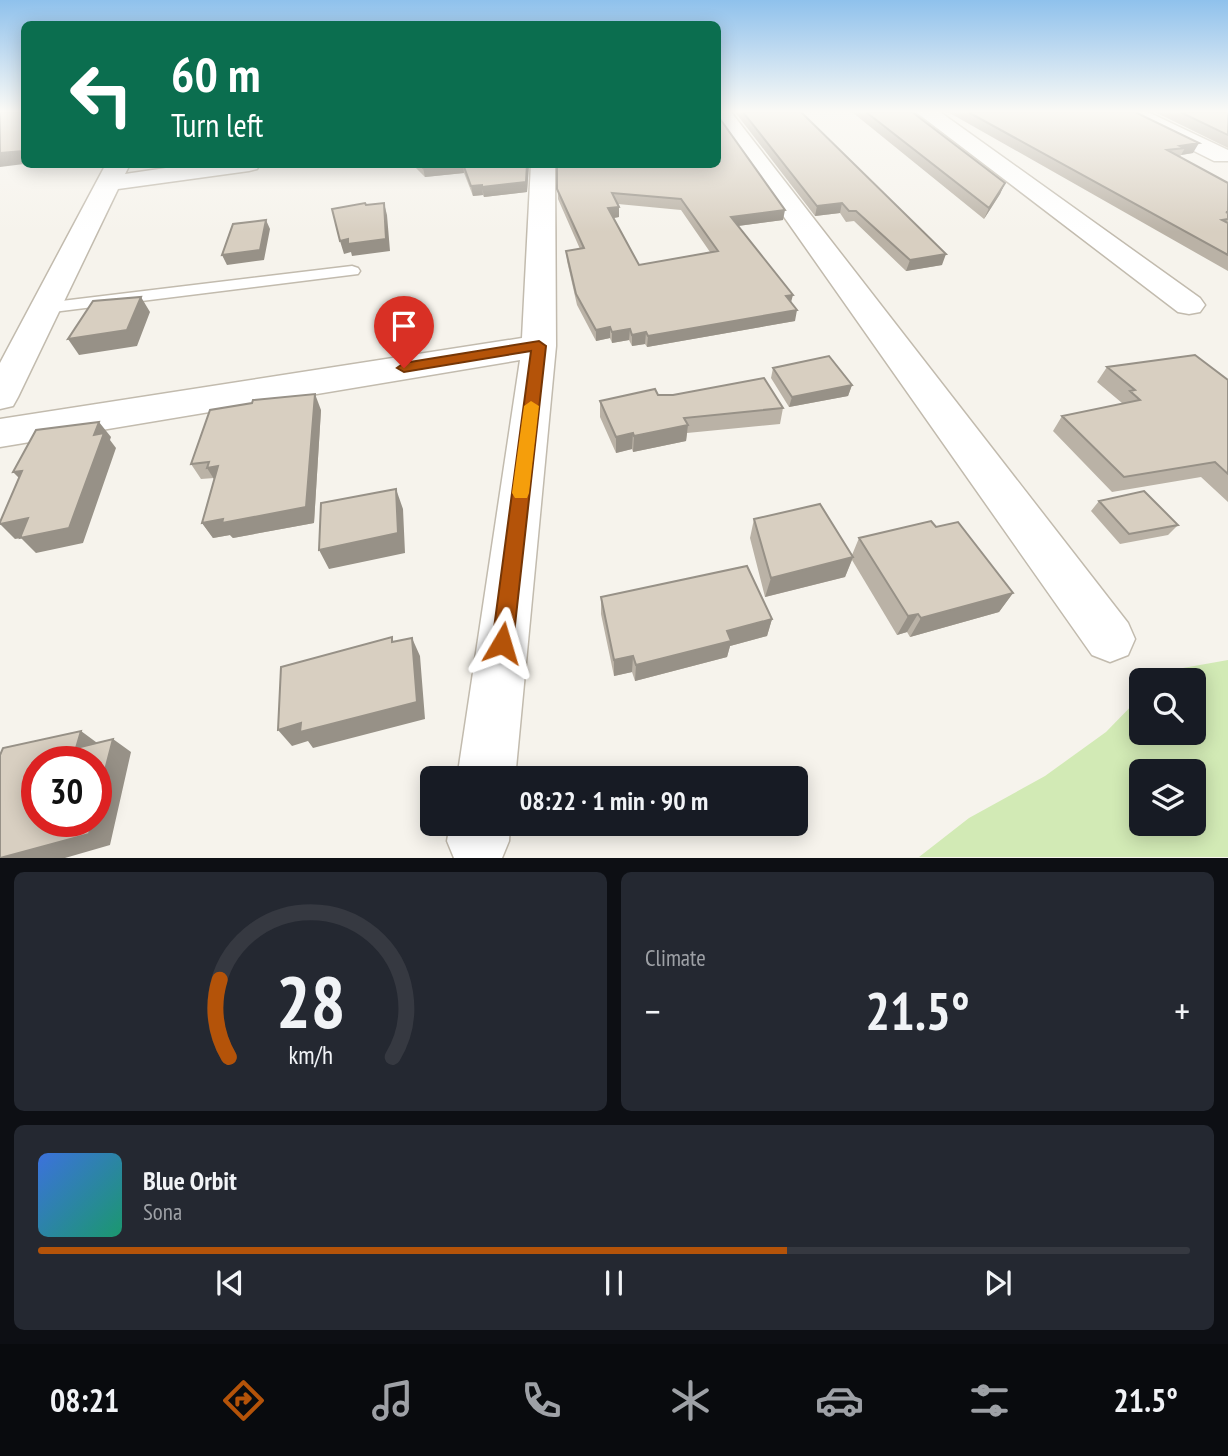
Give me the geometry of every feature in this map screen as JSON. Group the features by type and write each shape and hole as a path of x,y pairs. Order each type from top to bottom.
{"street":[{"path":"750,152 1110,639"},
{"path":"981,152 1189,305"},
{"path":"1214,152 1222,156"},
{"path":"0,397 114,174 195,168"},
{"path":"488,766 539,346 542,168"},
{"path":"0,433 539,346"}],"lane":[{"path":"45,308 352,271"}],"green space":[{"path":"1228,660 1228,857 919,857 969,818 1045,776 1106,732 1129,708 1129,745 1206,745 1206,668 1183,668"}],"building":[{"path":"721,152 744,152 785,210 731,217 793,295 786,296 797,310 648,336 646,332 632,335 630,329 612,332 610,327 596,330 576,294 566,251 584,248 557,189 557,168 721,168","holes":["612,193 681,199 718,251 639,265 608,208 619,207"]},
{"path":"775,152 842,152 946,254 910,260 856,211 849,211 842,203 817,206"},
{"path":"917,152 964,152 1005,183 989,208"},
{"path":"1041,152 1171,152 1228,183 1228,219 1222,220 1228,223 1228,255"},
{"path":"464,168 527,168 526,182 471,186"},
{"path":"365,203 384,203 386,239 348,244 348,239 340,241 332,209"},
{"path":"266,220 260,250 222,255 233,224"},
{"path":"141,297 127,330 68,339 93,301"},
{"path":"1195,355 1228,380 1228,474 1215,462 1124,477 1062,416 1140,400 1130,391 1135,390 1107,367"},
{"path":"829,356 852,385 792,397 773,368"},
{"path":"764,378 783,408 684,418 688,425 634,436 633,433 616,437 600,401 655,389 658,395 673,395"},
{"path":"315,394 306,507 222,523 223,519 202,523 218,466 207,468 209,462 191,464 210,410 252,403 253,400"},
{"path":"99,422 94,435 104,433 69,528 20,538 28,518 0,524 22,471 13,472 36,430"},
{"path":"396,489 398,533 319,550 321,503"},
{"path":"1144,491 1178,525 1129,534 1099,501"},
{"path":"820,504 853,557 771,578 754,519"},
{"path":"931,521 936,527 958,522 1013,593 921,618 918,614 908,616 859,538"},
{"path":"747,566 772,619 727,631 731,641 636,665 633,656 614,660 601,597"},
{"path":"392,637 392,642 412,638 417,702 300,732 301,723 278,730 281,667"},
{"path":"81,731 77,746 21,746 21,837 78,837 0,858 0,755 3,748"},
{"path":"113,739 111,746 84,746"}],"slow traffic":[{"path":"521,493 531,406"}],"route":[{"path":"404,368 539,346 502,643"}]}
